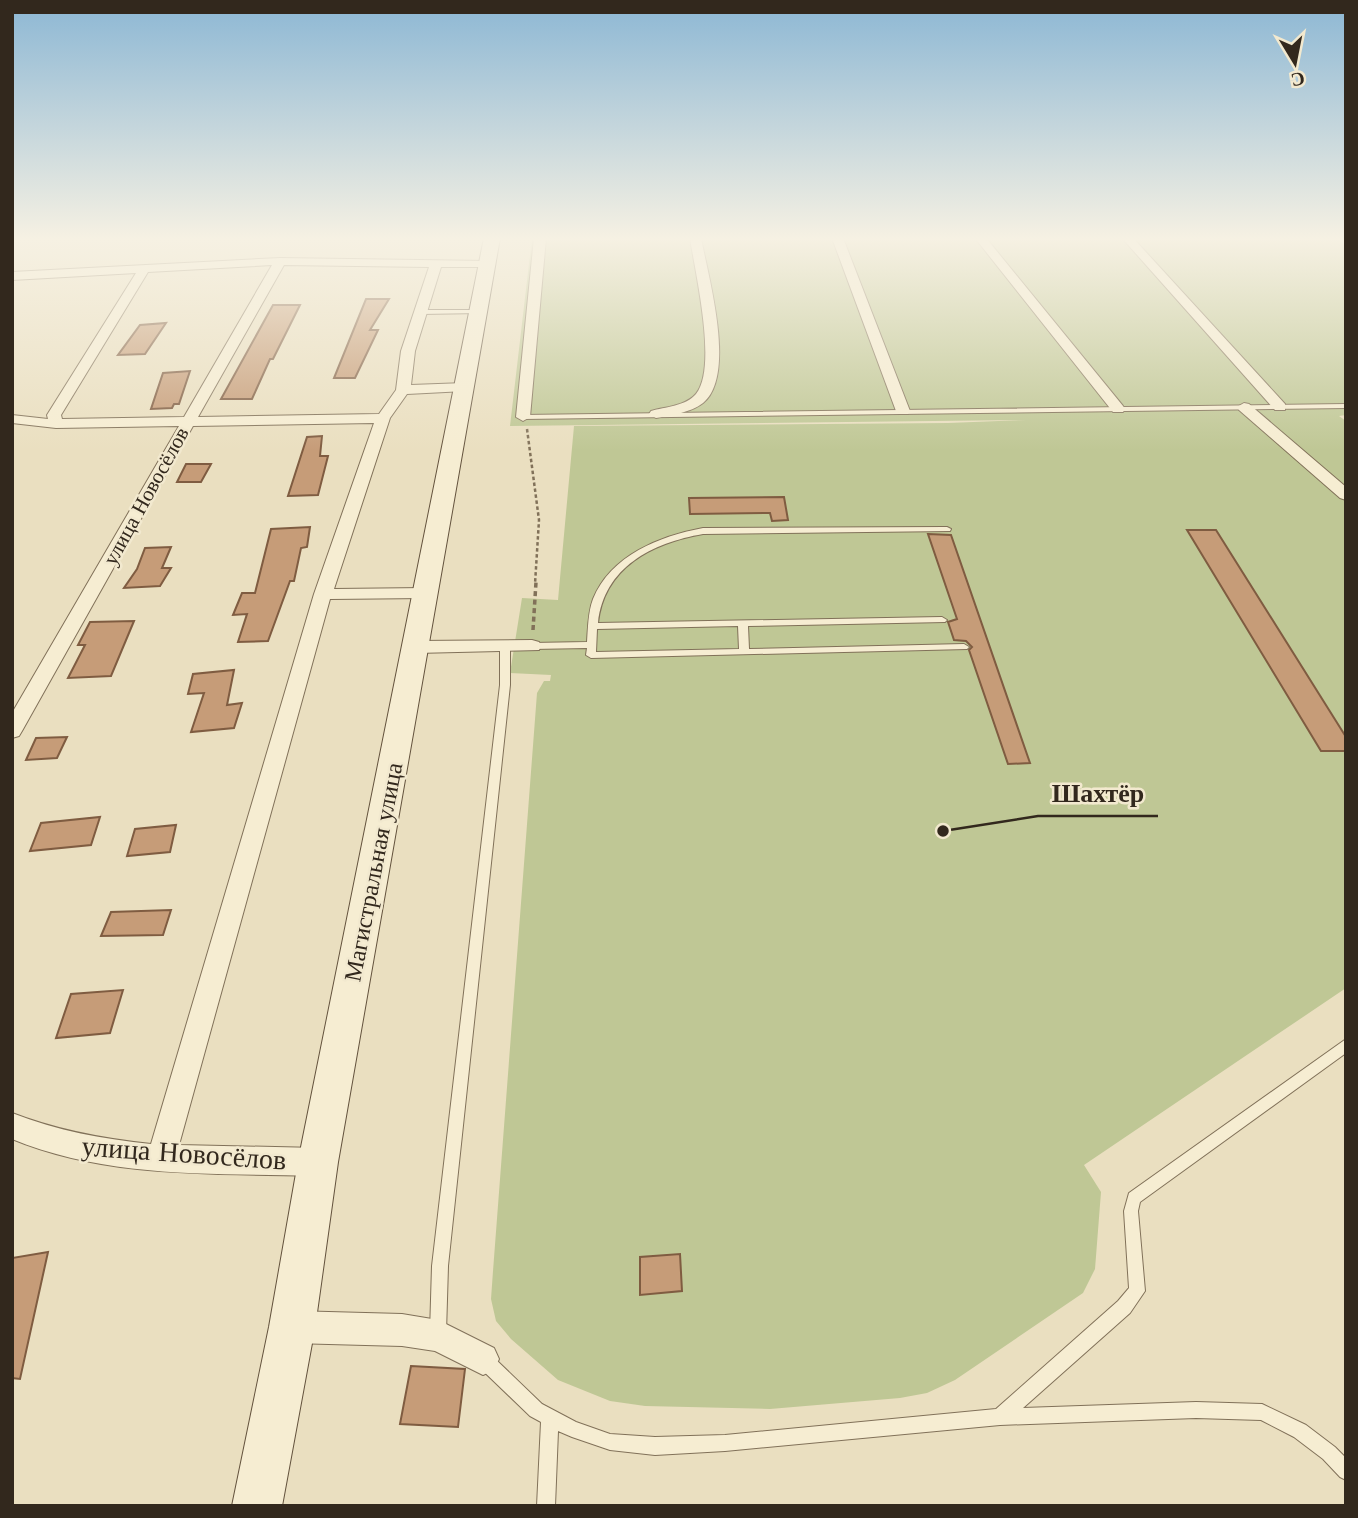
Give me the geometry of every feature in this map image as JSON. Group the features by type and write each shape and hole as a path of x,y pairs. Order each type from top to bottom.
{"main road":[{"name":"Магистральная улица","path":"257,1506 292,1326 318,1162 480,309"}],"street":[{"path":"56,424 54,415 119,309"},
{"name":"улица Новосёлов","path":"12,732 252,309"},
{"path":"162,1157 323,594 383,418 403,390 408,351 422,309"},
{"path":"523,417 533,309"},
{"path":"656,414 693,403 704,394 711,378 714,358 706,309"},
{"path":"864,309 903,411"},
{"path":"1037,309 1118,409"},
{"path":"1191,309 1280,407"},
{"path":"403,390 465,387"},
{"path":"1244,407 1346,495"},
{"path":"12,419 56,424 186,424 383,418"},
{"path":"323,594 426,593"},
{"path":"416,647 531,646"},
{"name":"улица Новосёлов","path":"12,1126 85,1150 162,1157 318,1162"},
{"path":"292,1326 402,1330 438,1336 482,1359"}],"lane":[{"path":"421,312 479,312"},
{"path":"523,417 1346,406"},
{"path":"947,529 703,531 680,534 640,554 608,581 598,598 591,655 964,647"},
{"path":"593,626 942,620"},
{"path":"743,624 744,652"},
{"path":"531,646 592,645"},
{"path":"438,1336 440,1266 505,685 505,646"},
{"path":"1000,1418 1124,1307 1137,1291 1131,1211 1134,1198 1346,1045"},
{"path":"482,1359 493,1366 515,1392 550,1417 572,1429 610,1442 656,1446 725,1443 1000,1418 1196,1410 1262,1412 1300,1431 1329,1453 1346,1471"},
{"path":"546,1506 550,1417"}],"path":[{"path":"523,417 530,438 539,509 531,646"}],"green space":[{"path":"524,309 1346,309 1346,415 1339,416 1346,421 1346,988 1084,1165 1101,1192 1095,1269 1083,1293 955,1380 927,1393 900,1398 770,1409 645,1406 610,1401 558,1380 511,1339 496,1321 491,1299 537,693 544,681 550,681 551,675 510,673 522,598 558,600 574,426 1027,420 510,426"}],"building":[{"path":"271,309 298,309 273,359 270,359 252,399 221,399"},
{"path":"362,309 383,309 370,330 378,330 355,378 334,378"},
{"path":"166,323 145,354 118,355 140,325"},
{"path":"190,371 179,404 174,404 172,408 151,409 163,373"},
{"path":"322,436 320,456 328,456 318,495 288,496 307,437"},
{"path":"186,464 211,464 201,482 177,482"},
{"path":"784,497 788,520 772,521 770,513 690,514 689,498"},
{"path":"310,527 307,547 301,548 294,581 290,581 268,641 238,642 247,614 233,615 242,593 255,593 271,529"},
{"path":"1187,530 1216,530 1346,737 1346,751 1321,751"},
{"path":"928,534 951,535 1030,763 1008,764 969,650 972,647 966,641 954,640 948,622 957,619"},
{"path":"171,547 162,568 171,568 160,586 124,588 137,569 145,548"},
{"path":"134,621 111,676 68,678 85,645 78,645 90,622"},
{"path":"234,670 227,705 242,703 234,728 191,732 204,693 188,694 193,674"},
{"path":"67,737 57,758 26,760 36,738"},
{"path":"100,817 91,845 30,851 41,823"},
{"path":"176,825 170,852 127,856 135,829"},
{"path":"171,910 163,935 101,936 111,912"},
{"path":"123,990 110,1033 56,1038 71,994"},
{"path":"48,1252 20,1379 12,1378 12,1258"},
{"path":"680,1254 682,1291 640,1295 640,1257"},
{"path":"411,1366 465,1369 458,1427 400,1424"}],"place":[{"name":"Шахтёр","path":"943,831"}]}
